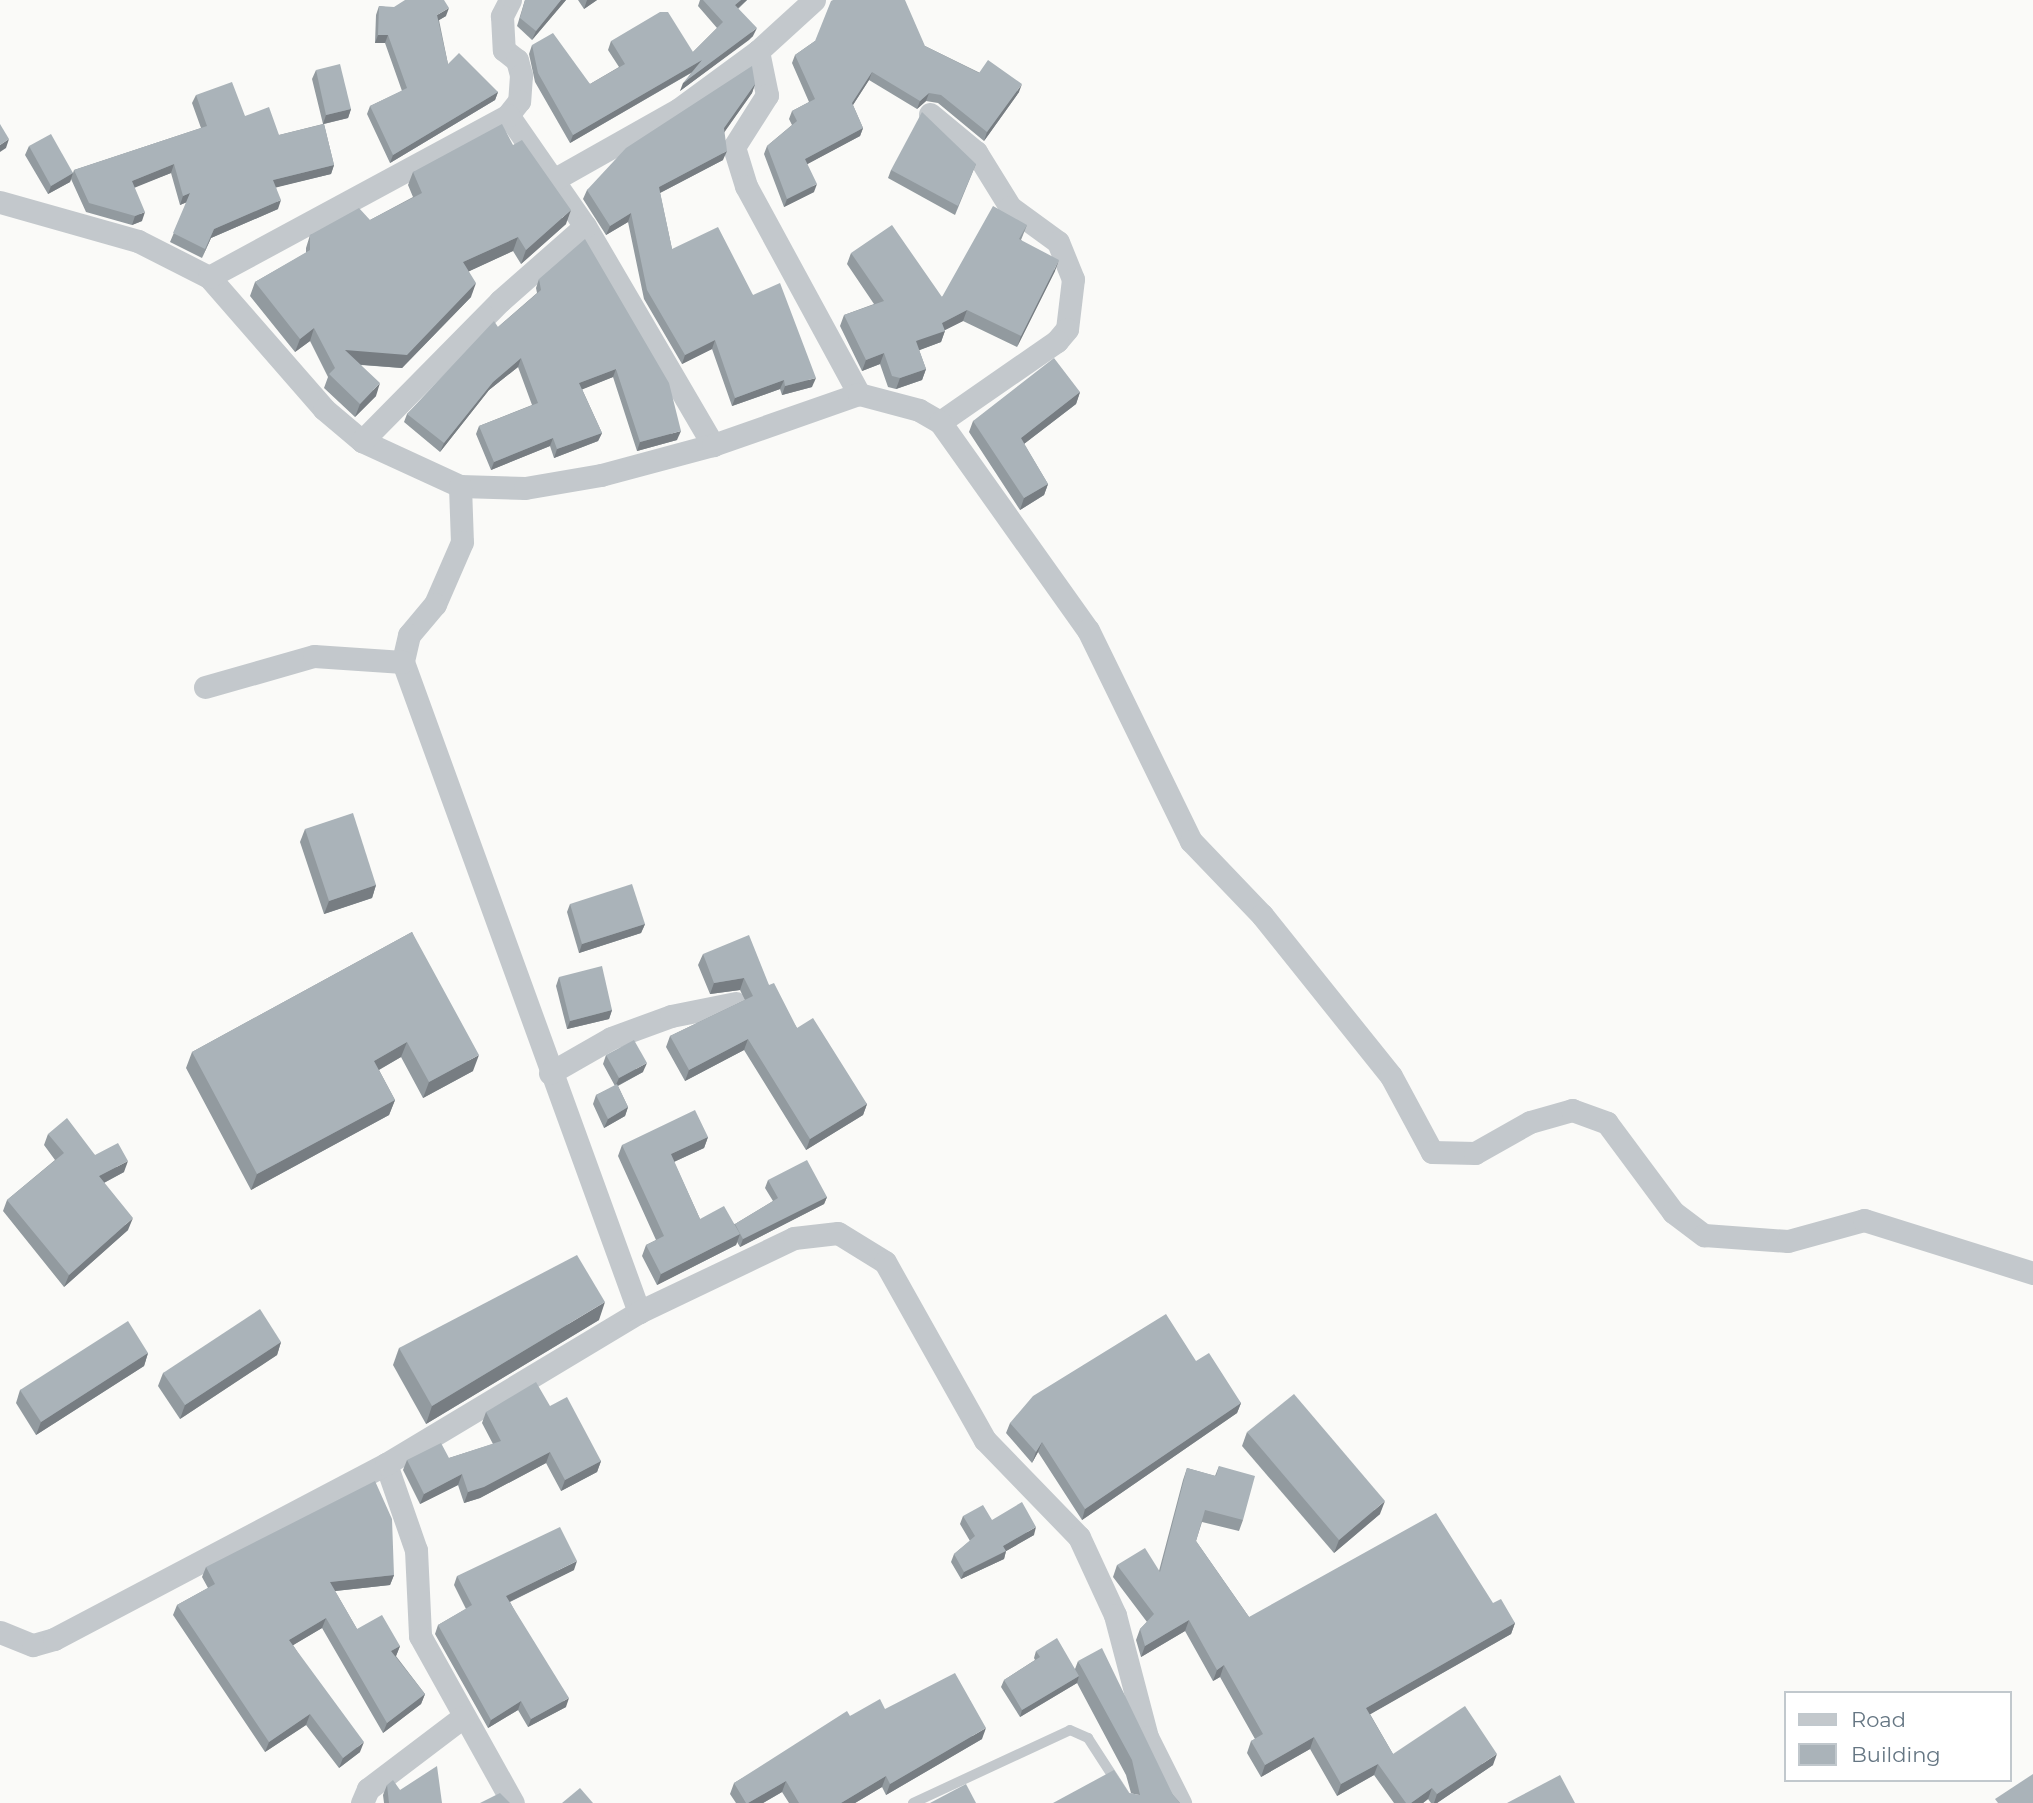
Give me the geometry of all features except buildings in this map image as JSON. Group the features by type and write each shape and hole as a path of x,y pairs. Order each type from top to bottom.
{"street":[{"path":"209,276 508,116 519,101 521,75 517,60 504,50 502,16 510,0"},
{"path":"555,179 679,109 758,51 814,0"},
{"path":"758,51 766,95 734,138 739,168 859,394"},
{"path":"930,114 976,152 1010,207 1058,242 1073,279 1067,329 1057,341 940,422"},
{"path":"508,116 555,179 585,226 713,445"},
{"path":"0,202 138,242 209,276 324,410 362,441 460,486 525,488 713,445 859,394 900,400 940,422 1088,630 1191,841 1262,915 1383,1065 1432,1152 1475,1153 1530,1122 1572,1110 1607,1123 1673,1212 1704,1235 1788,1241 1864,1220 2033,1273"},
{"path":"362,441 500,301 585,226"},
{"path":"460,486 462,542 435,604 409,635 404,662 550,1073 639,1312"},
{"path":"205,687 314,656 404,662"},
{"path":"550,1073 611,1038 736,1003"},
{"path":"0,1632 26,1644 54,1639 386,1464 639,1312 814,1232 859,1241 885,1262 964,1410 985,1440 1053,1504 1099,1573 1147,1737 1180,1803"},
{"path":"386,1464 416,1550 420,1636 513,1803"},
{"path":"362,1803 368,1789 463,1717"}],"lane":[{"path":"912,1803 1070,1730 1088,1738 1130,1803"}]}
